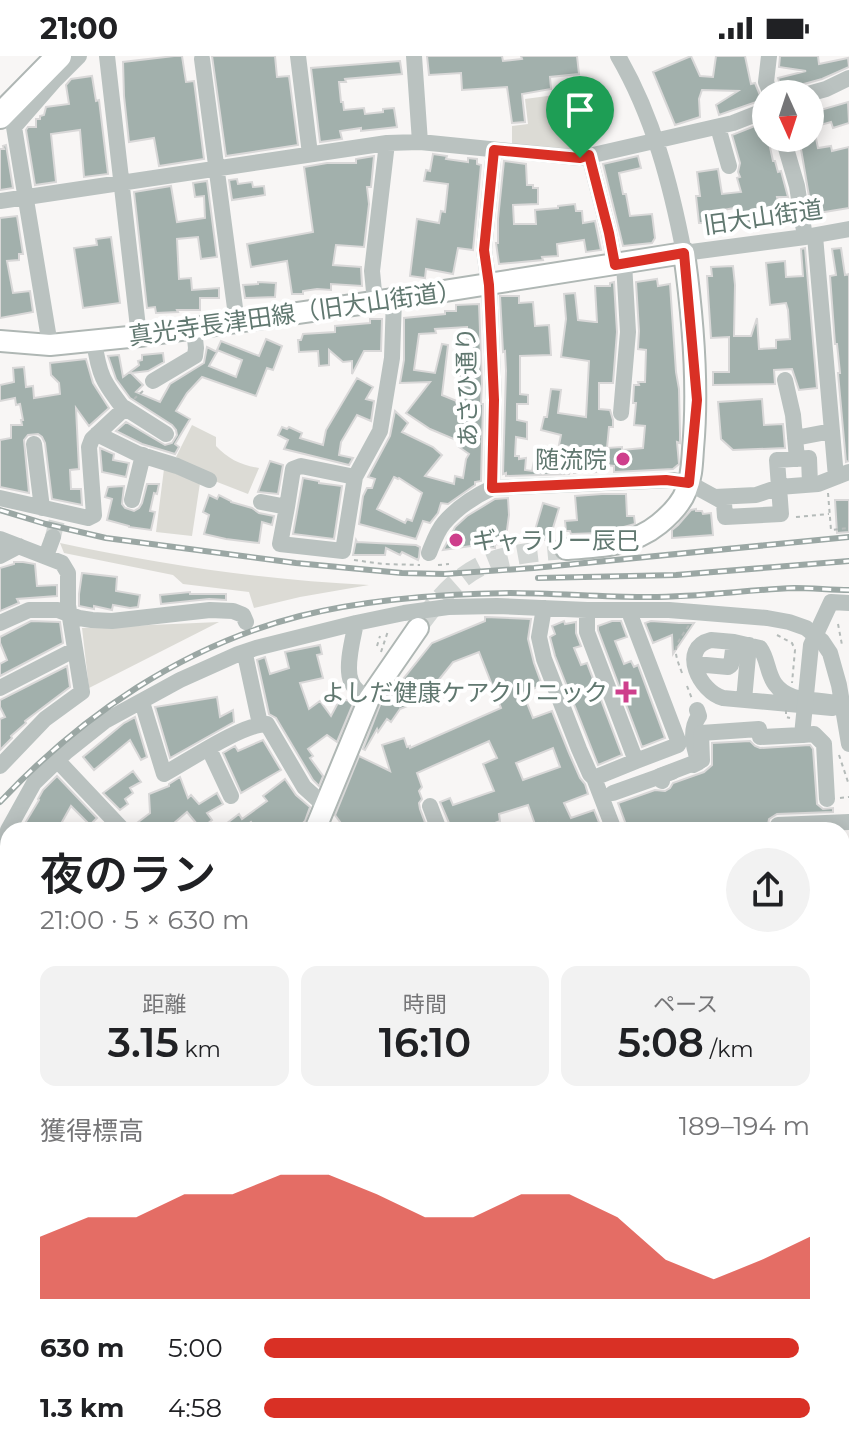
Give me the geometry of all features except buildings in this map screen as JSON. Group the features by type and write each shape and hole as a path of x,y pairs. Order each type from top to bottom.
{"highway":[{"path":"0,98 39,56"},
{"path":"0,116 59,56"}],"main road":[{"name":"真光寺長津田線（旧大山街道）","path":"0,341 50,345 194,329 684,253"},
{"path":"566,549 619,544 646,533 673,511 689,483 696,424 696,389 684,253"},
{"path":"318,822 369,699 418,628"}],"street":[{"path":"50,345 14,127 79,56"},
{"path":"107,56 139,336"},
{"path":"298,56 310,154"},
{"path":"414,56 420,142"},
{"path":"618,56 638,95 656,142 684,253"},
{"path":"766,80 769,56"},
{"path":"202,59 237,323"},
{"path":"824,90 849,78"},
{"path":"0,201 387,143 420,142 580,158 718,127 752,116"},
{"path":"718,127 729,166"},
{"path":"355,477 301,466 293,469 280,544 343,551 355,477 380,431 392,358 384,301 372,271 387,143"},
{"name":"あさひ通り","path":"492,488 494,400 489,285 484,250 494,150"},
{"path":"715,497 756,495 779,487 838,479 810,236 787,152"},
{"path":"589,155 619,264 628,332 621,413"},
{"name":"旧大山街道","path":"684,253 849,229"},
{"path":"153,381 195,356 194,329"},
{"path":"0,498 42,508 58,516 88,518 94,515 89,447 92,439 124,409 106,387 98,369 94,341"},
{"path":"785,380 793,415 797,459"},
{"path":"125,408 166,434"},
{"path":"795,438 832,431"},
{"path":"97,434 209,480"},
{"path":"34,444 42,508"},
{"path":"132,500 143,455"},
{"path":"427,561 444,523 479,494 492,488 666,480 689,483 715,497 724,503 725,517 781,514 777,460 809,458 810,484"},
{"path":"261,502 287,507"},
{"path":"46,556 53,537"},
{"path":"0,539 62,563 68,573 74,650 82,692 45,719 0,766"},
{"path":"0,556 19,546"},
{"path":"802,735 811,645 831,602 849,603"},
{"path":"12,822 34,783 105,721 250,641 448,607 669,610 789,622 806,628 822,641 841,666 839,685 849,744"},
{"path":"544,608 539,637 544,659 611,822"},
{"path":"0,623 29,610 58,610 92,620 112,621 210,610 239,613 243,615 250,641 260,724"},
{"path":"587,610 587,632 636,761"},
{"path":"594,778 679,743 630,610"},
{"path":"356,623 350,681 356,690 369,699"},
{"path":"711,640 741,644 762,651 772,678 783,693 790,697 832,701 842,705 832,708 714,696 703,683 693,655 701,643 711,640"},
{"path":"695,664 728,667 741,644"},
{"path":"741,644 744,700"},
{"path":"0,688 74,650"},
{"path":"142,702 164,774 234,735 267,724 304,787 325,806"},
{"path":"613,793 699,762 693,747 694,723 699,716 697,710"},
{"path":"662,781 660,776 702,760 701,733 759,729 760,737 814,734 824,744 827,799"},
{"path":"209,749 231,796"},
{"path":"57,760 115,822"},
{"path":"430,806 436,822"}],"path":[{"path":"125,408 153,381"},
{"path":"838,479 830,514 831,530 849,528"},
{"path":"794,517 830,514"},
{"path":"343,559 383,565 427,561 449,564"},
{"path":"381,654 390,626"},
{"path":"377,646 380,636"}],"shaded area":[{"path":"585,91 589,150 579,153 512,147 512,126 528,124 525,99"},
{"path":"192,425 216,437 216,446 230,458 259,468 248,494 212,480 176,457"},
{"path":"164,469 200,483 192,536 156,532"},
{"path":"60,543 214,570 369,585 254,608 249,592 183,584 173,575 64,553"},
{"path":"219,622 89,688 82,628"}],"tunnel":[{"path":"53,537 57,520"},
{"path":"422,621 453,585 468,573 519,554 566,549"}],"railway":[{"path":"0,510 106,538 296,563 402,573 445,574 534,568 849,537"},
{"path":"538,578 676,575 849,561"},
{"path":"0,802 65,740 137,688 215,645 300,616 404,598 457,595 527,593 662,597 794,588 849,590"}],"place":[{"name":"随流院","path":"623,459"},
{"name":"ギャラリー辰巳","path":"456,540"},
{"name":"よしだ健康ケアクリニック","path":"626,692"}],"route":[{"path":"494,150 580,158 589,155 615,265 684,253 697,400 689,483 666,480 492,488 494,400 489,285 484,250 494,150"}]}
